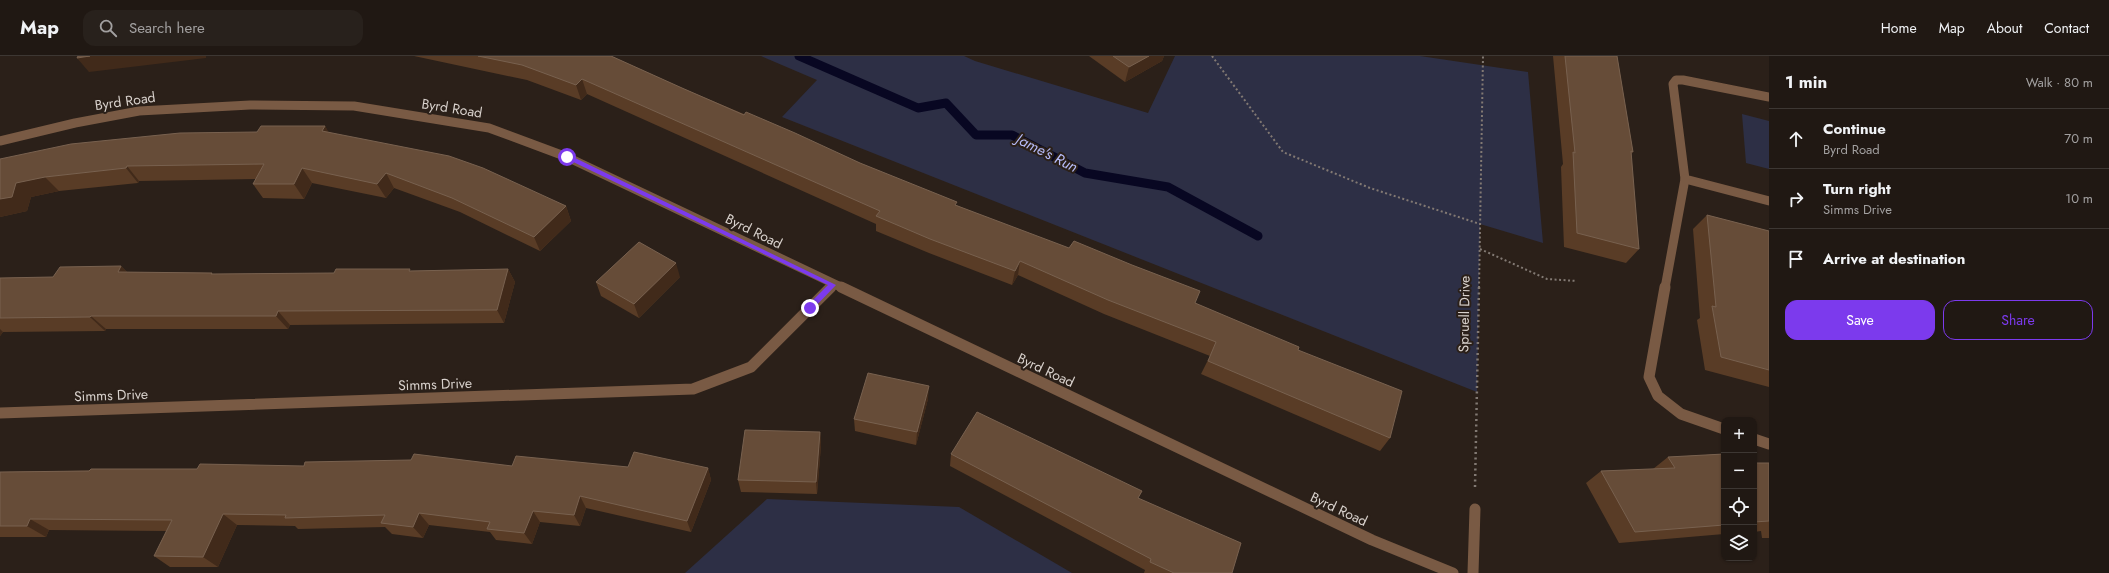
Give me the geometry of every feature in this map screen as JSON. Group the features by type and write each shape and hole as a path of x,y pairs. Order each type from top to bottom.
{"street":[{"path":"1721,428 1681,414 1658,396 1649,377 1685,179 1673,84 1676,80 1683,80 1769,97"},
{"name":"Byrd Road","path":"0,142 75,123 139,111 250,105 354,106 489,128 567,157 832,285 1372,540 1453,573"},
{"path":"1685,179 1769,201"},
{"name":"Simms Drive","path":"0,413 693,389 750,367 832,285"},
{"path":"1757,440 1769,444"},
{"path":"1473,573 1475,509"}],"path":[{"path":"1212,56 1283,152 1370,188 1480,224"},
{"name":"Spruell Drive","path":"1475,509 1483,56"},
{"path":"1480,249 1546,279 1577,281"}],"shaded area":[{"path":"761,56 964,56 975,61 1148,113 1175,56 1420,56 1528,72 1543,243 1480,224 1477,392 782,117 817,80"},
{"path":"1742,114 1769,121 1769,169 1746,163"},
{"path":"767,499 959,507 1072,573 685,573"}],"building":[{"path":"78,56 90,56 77,58"},
{"path":"478,56 611,56 744,115 746,112 860,163 957,202 955,205 1069,248 1074,241 1200,291 1195,303 1299,347 1298,350 1402,391 1390,438 1208,361 1216,342 1108,300 1020,261 1015,271 930,239 876,216 880,211 582,79 576,85 522,65"},
{"path":"1113,56 1149,56 1129,67"},
{"path":"1565,56 1617,56 1633,152 1631,151 1639,249 1577,233 1573,152 1575,153"},
{"path":"261,126 325,126 322,131 449,156 483,168 566,206 534,237 452,198 386,173 377,184 302,168 294,184 253,184 264,164 127,166 126,168 45,177 16,183 12,197 0,199 0,159 71,144 180,133 257,132"},
{"path":"1707,215 1769,231 1769,370 1721,357 1712,306 1716,307"},
{"path":"639,242 676,263 634,304 596,282"},
{"path":"121,266 118,272 212,273 211,274 334,273 336,269 410,269 409,271 508,269 497,310 278,311 276,316 91,316 0,318 0,278 53,277 60,267"},
{"path":"868,373 929,386 917,432 854,419"},
{"path":"977,412 1142,491 1138,498 1241,543 1232,573 1174,573 1150,562 1151,559 951,454"},
{"path":"745,430 820,432 816,482 738,480"},
{"path":"634,452 708,468 687,521 580,496 574,515 533,511 524,533 487,529 490,522 419,513 413,527 381,523 385,515 285,518 286,515 223,514 203,557 154,556 172,520 30,519 27,526 0,526 0,472 89,471 91,469 197,469 200,464 304,466 305,462 411,460 414,454 512,466 516,456 628,467"},
{"path":"1721,454 1721,525 1635,532 1601,471 1675,468 1668,457"},
{"path":"1757,463 1769,463 1769,521 1757,522"}],"waterway":[{"name":"Jame's Run","path":"799,56 918,108 946,103 976,135 1012,135 1085,173 1168,187 1258,236"}],"route":[{"path":"567,157 832,285 810,308"}]}
